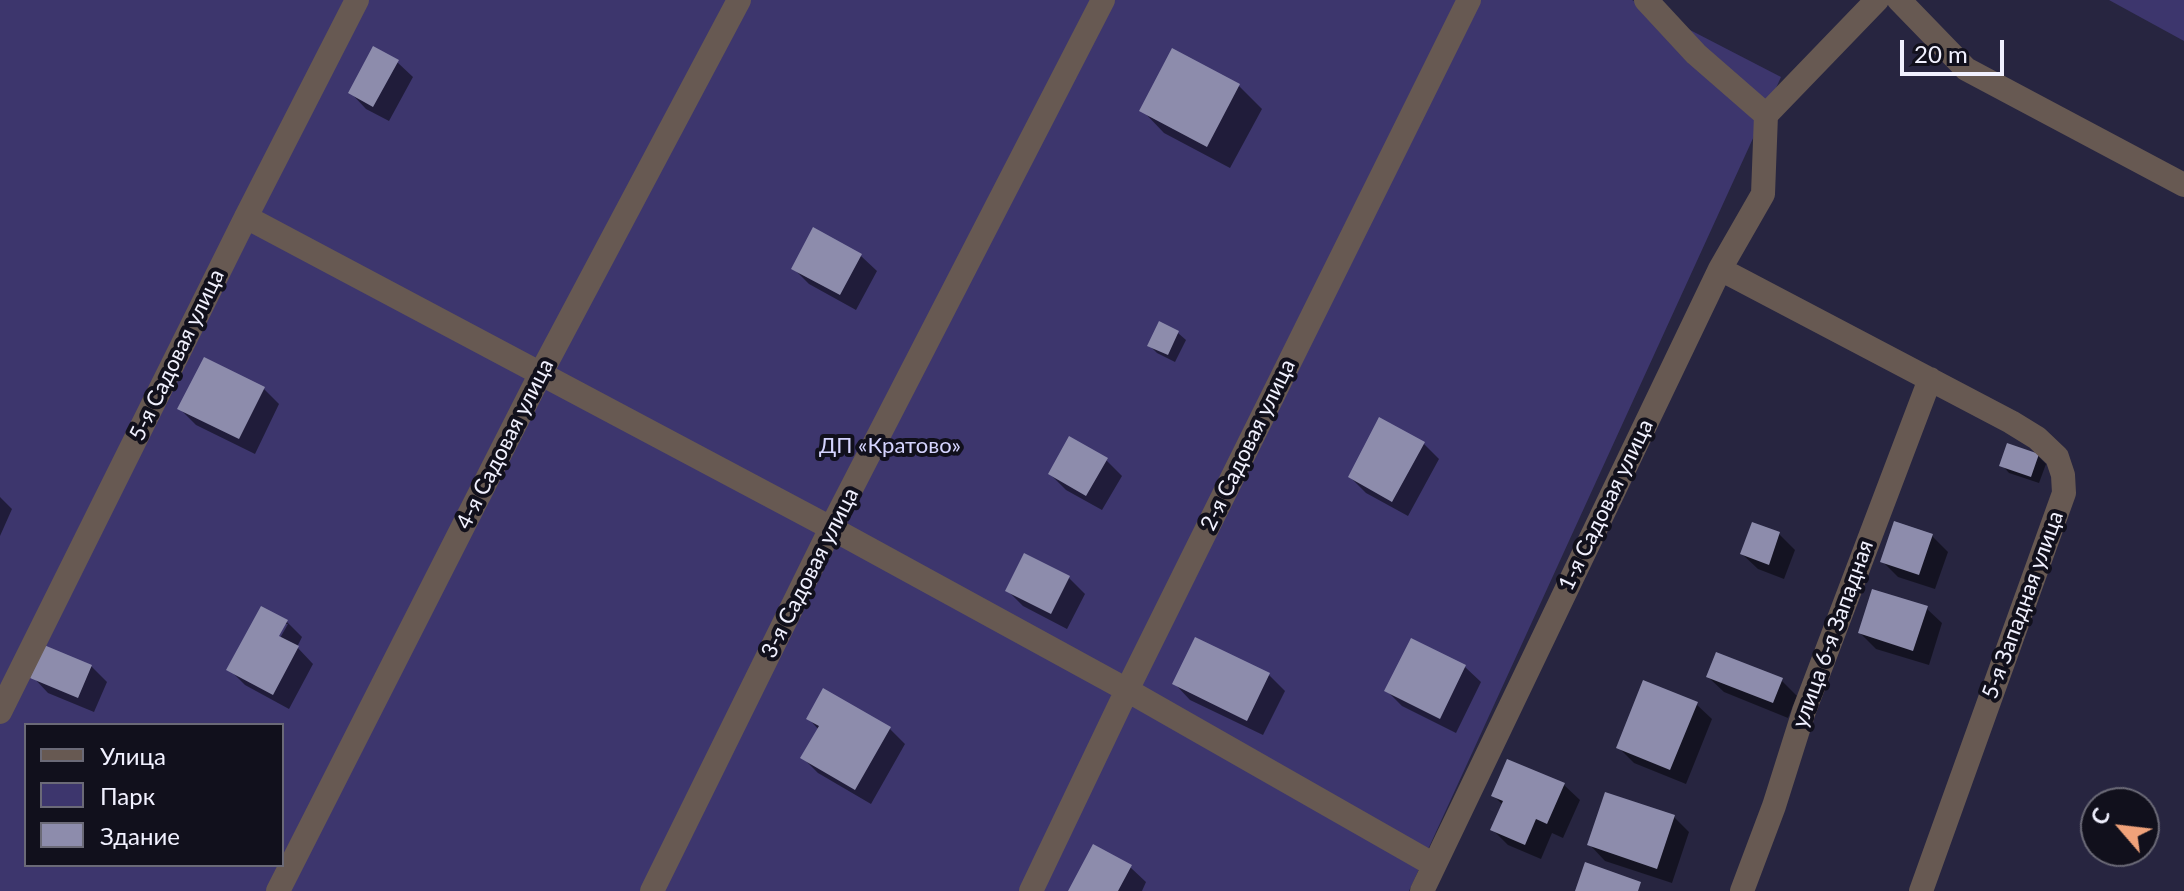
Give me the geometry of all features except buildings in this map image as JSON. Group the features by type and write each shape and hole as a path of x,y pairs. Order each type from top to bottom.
{"street":[{"name":"5-я Садовая улица","path":"0,712 357,0"},
{"name":"4-я Садовая улица","path":"278,891 541,373 739,0"},
{"name":"3-я Садовая улица","path":"652,891 831,528 1103,0"},
{"name":"2-я Садовая улица","path":"1031,891 1127,690 1469,0"},
{"path":"1646,0 1696,54 1766,115 1877,0"},
{"path":"1899,0 1966,69 2184,185"},
{"name":"1-я Садовая улица","path":"1422,891 1720,269 1763,194 1766,115"},
{"path":"246,217 831,528 1127,690 1434,865"},
{"name":"5-я Западная улица","path":"1720,269 2037,438 2057,457 2063,475 2064,493 1921,891"},
{"name":"улица 6-я Западная","path":"1742,891 1774,806 1804,711 1930,379"}],"green space":[{"name":"ДП «Кратово»","path":"0,0 1632,0 1781,77 1409,891 0,891"},
{"path":"2109,0 2184,0 2184,41"}]}
